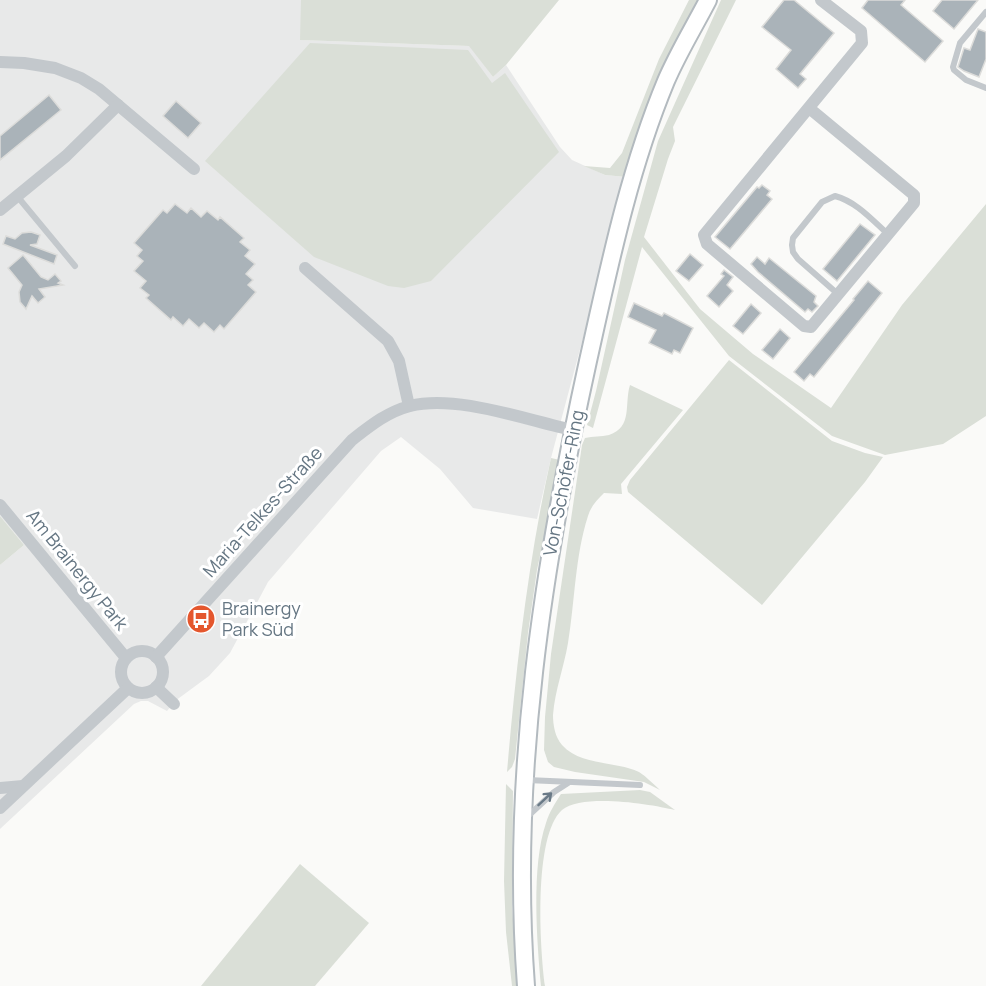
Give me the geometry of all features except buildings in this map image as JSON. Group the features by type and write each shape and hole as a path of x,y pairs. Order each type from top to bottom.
{"main road":[{"name":"Von-Schöfer-Ring","path":"526,986 521,871 524,780 537,641 559,497 634,170 666,82 708,0"}],"street":[{"path":"809,108 914,195 914,203 811,327 804,326 706,244 704,235 862,43 861,32 821,0"},
{"path":"0,62 55,68 81,78 99,89 194,169"},
{"path":"0,210 66,156 118,105"},
{"path":"305,268 388,341 399,361 409,406"},
{"name":"Maria-Telkes-Straße","path":"156,657 352,440 378,419 409,406 451,403 573,430"},
{"name":"Am Brainergy Park","path":"0,505 126,658"},
{"path":"138,652 156,657 163,672 156,687 145,693 128,688 122,676 126,658 138,652"},
{"path":"156,687 174,704"},
{"path":"0,808 128,688"},
{"path":"0,788 11,789 24,785"}],"lane":[{"path":"986,12 960,43 953,66 954,70 966,80 986,88"},
{"path":"17,196 75,266"},
{"path":"839,295 798,260 793,252 793,238 822,202 835,196 846,199 889,235"},
{"path":"524,780 640,785"},
{"path":"524,821 554,792 570,782"}],"shaded area":[{"path":"0,0 301,0 301,40 470,46 493,77 506,65 560,147 572,160 605,175 626,177 551,458 537,519 473,508 440,469 401,437 381,451 268,582 230,653 209,676 175,701 167,711 148,701 134,704 0,829 0,565 24,545 0,516"},
{"path":"301,0 559,0 506,65 493,77 469,46 300,40"},
{"path":"689,0 701,0 626,177 605,175 584,166 610,168 622,153 659,59"},
{"path":"721,0 736,0 673,127 675,141 644,237 700,309 753,354 831,408 902,305 986,204 986,416 943,444 885,455 832,436 729,356 642,247 593,428 587,425 625,260 658,141"},
{"path":"310,43 468,50 492,83 505,73 559,152 431,281 404,288 388,286 314,257 205,161"},
{"path":"729,360 832,441 883,457 865,482 762,605 628,492 627,487 630,480"},
{"path":"630,385 683,410 621,484 622,494 604,493 589,512 580,547 568,643 553,719 558,738 570,752 589,760 639,772 660,790 644,782 554,767 548,762 544,750 551,654 582,445 585,438 609,435 622,426 625,421"},
{"path":"551,458 560,460 537,570 515,759 507,772 524,614"},
{"path":"0,516 24,545 0,565"},
{"path":"506,784 513,791 512,908 519,986 512,986 506,932 504,881"},
{"path":"640,790 650,792 675,810 617,801 585,802 562,810 553,824 546,843 541,894 541,947 545,986 541,986 537,926 538,860 550,812 561,794"},
{"path":"300,864 369,923 315,986 201,986"}],"place":[{"name":"Brainergy Park Süd","path":"201,619"}]}
